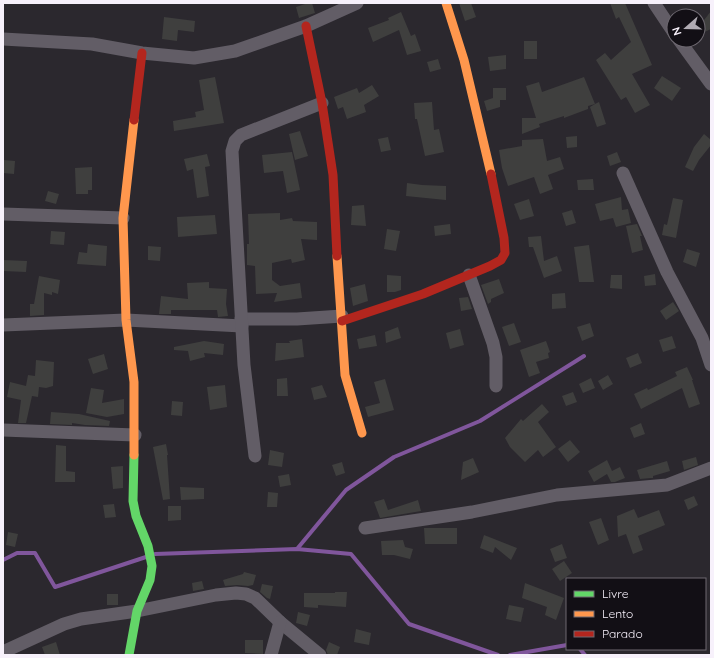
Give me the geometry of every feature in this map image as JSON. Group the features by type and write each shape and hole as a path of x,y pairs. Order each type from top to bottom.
{"street":[{"path":"3,39 92,44 142,53 194,58 235,51 306,26 333,8 357,3"},
{"path":"3,325 126,320 242,322 342,318 423,294 501,260 505,253 504,238 464,60 446,3"},
{"path":"654,3 666,21"},
{"path":"306,26 322,103 333,175 345,375 362,433"},
{"path":"685,48 711,84"},
{"path":"129,655 137,611 150,580 152,566 148,546 136,516 134,501 134,382 126,320 123,218 142,53"},
{"path":"256,456 244,365 232,151 235,142 242,135 322,103"},
{"path":"623,172 667,272 706,334 711,365"},
{"path":"3,214 123,218"},
{"path":"469,275 493,343 496,357 496,386"},
{"path":"3,430 135,435"},
{"path":"365,528 472,512 557,495 667,485 711,468"},
{"path":"3,652 64,624 81,619 137,611 216,595 236,593 246,594 255,598 280,622 320,655"},
{"path":"271,655 280,622"}],"building":[{"path":"312,3 315,13 299,18 296,7"},
{"path":"459,3 471,3 476,17 465,21"},
{"path":"610,3 625,3 652,65 632,74 650,105 635,113 626,97 621,100 596,60 605,53 611,60 631,42 619,17 616,19"},
{"path":"711,11 711,29 706,31 706,18"},
{"path":"401,12 411,36 415,34 421,51 407,55 399,30 373,42 368,28 389,20 388,18"},
{"path":"164,17 195,21 194,32 178,30 177,41 162,39"},
{"path":"524,41 537,41 537,59 524,59"},
{"path":"506,55 506,69 490,71 488,57"},
{"path":"438,59 441,69 430,72 427,62"},
{"path":"662,76 681,88 672,101 654,88"},
{"path":"215,77 224,123 174,131 173,121 196,117 195,112 204,110 199,80"},
{"path":"584,77 595,104 588,106 588,109 564,118 564,116 539,124 540,127 522,134 522,118 536,118 526,86 539,82 542,92"},
{"path":"372,85 379,96 364,105 366,112 347,119 343,107 338,109 334,97 357,88 359,93"},
{"path":"493,88 506,88 506,100 500,100 500,107 487,111 484,101 493,98"},
{"path":"432,102 434,130 439,129 444,152 425,156 417,119 415,119 414,103"},
{"path":"599,102 606,124 597,127 590,107"},
{"path":"300,131 308,156 295,160 289,134"},
{"path":"704,134 711,140 711,145 699,160 693,171 685,167 694,147"},
{"path":"577,136 577,147 567,148 566,137"},
{"path":"388,137 391,150 381,152 378,139"},
{"path":"543,139 547,161 560,157 564,169 548,175 553,189 540,194 534,177 508,186 502,168 499,150 522,146 522,140"},
{"path":"292,152 300,190 287,193 283,171 264,173 262,155"},
{"path":"617,152 621,162 610,166 607,156"},
{"path":"207,154 210,166 205,167 209,196 197,198 193,169 187,171 184,159"},
{"path":"4,160 15,161 14,174 3,173"},
{"path":"92,167 92,190 88,190 88,194 76,194 75,168"},
{"path":"593,179 594,190 578,190 577,180"},
{"path":"407,183 446,186 446,200 406,196"},
{"path":"48,191 59,194 56,204 45,201"},
{"path":"621,197 622,210 628,209 631,223 616,227 613,218 600,221 595,204"},
{"path":"673,198 683,200 676,238 662,235 664,224 667,225"},
{"path":"529,199 534,216 520,220 514,204"},
{"path":"364,205 366,226 351,225 352,206"},
{"path":"572,210 576,223 566,226 562,213"},
{"path":"280,213 280,220 292,218 293,221 317,222 317,240 301,239 305,260 292,263 291,259 272,263 272,280 280,286 300,283 302,298 274,302 277,293 256,294 255,266 247,265 247,244 249,244 248,214"},
{"path":"215,215 217,234 178,237 177,217"},
{"path":"450,224 451,234 435,236 434,226"},
{"path":"637,224 642,236 640,236 643,250 632,253 626,226"},
{"path":"387,229 400,231 396,251 384,249"},
{"path":"51,231 65,232 64,245 50,244"},
{"path":"541,236 544,261 557,256 562,271 544,278 533,247 529,247 528,237"},
{"path":"88,244 107,246 106,266 77,264 79,252 87,253"},
{"path":"589,245 594,282 579,282 574,247"},
{"path":"148,246 161,247 160,261 148,260"},
{"path":"687,249 700,253 696,267 683,262"},
{"path":"3,260 27,261 26,272 3,271"},
{"path":"655,274 656,285 645,286 644,276"},
{"path":"387,275 401,276 401,290 387,292"},
{"path":"611,275 622,275 622,289 610,288"},
{"path":"39,276 60,280 58,294 52,292 52,295 44,293 44,315 30,316 30,304 34,304"},
{"path":"499,279 504,293 491,299 491,302 488,304 481,285"},
{"path":"209,282 209,288 227,289 226,304 228,316 218,317 217,310 171,310 171,314 159,314 161,296 188,299 187,283"},
{"path":"365,284 368,301 353,306 350,288"},
{"path":"565,293 566,308 552,309 552,294"},
{"path":"468,297 472,309 461,311 459,298"},
{"path":"673,302 679,311 666,320 660,311"},
{"path":"514,323 521,342 509,346 502,327"},
{"path":"590,323 594,336 582,341 577,327"},
{"path":"398,327 401,338 386,343 385,332"},
{"path":"460,329 464,345 450,349 446,333"},
{"path":"375,335 377,346 359,349 357,339"},
{"path":"672,336 676,348 663,352 659,340"},
{"path":"302,339 304,357 275,361 276,343 290,343 289,341"},
{"path":"204,341 224,344 223,355 204,353 205,357 190,361 188,351 174,350 174,347"},
{"path":"546,341 550,352 548,353 549,358 536,362 540,373 529,377 520,350"},
{"path":"638,353 642,363 630,368 626,358"},
{"path":"104,354 108,369 93,374 88,359"},
{"path":"36,360 54,362 53,386 46,388 39,387 38,397 32,396 26,423 18,423 21,400 7,397 10,382 26,386 28,375 35,376"},
{"path":"687,367 693,380 700,404 689,408 682,388 641,409 634,394 647,388 648,390 677,376 675,372"},
{"path":"608,375 613,384 603,390 598,381"},
{"path":"287,378 288,396 277,396 277,379"},
{"path":"591,378 595,388 583,393 579,384"},
{"path":"385,379 394,410 368,417 365,407 380,403 374,382"},
{"path":"225,385 227,407 210,410 207,387"},
{"path":"322,385 327,397 314,400 311,388"},
{"path":"91,388 104,390 102,403 124,399 124,414 107,417 86,413"},
{"path":"573,392 577,402 566,406 562,396"},
{"path":"172,401 183,402 182,416 171,415"},
{"path":"542,404 549,412 538,422 556,447 543,457 538,450 525,462 510,447 505,438 521,419 523,421"},
{"path":"51,412 79,414 110,421 109,426 72,423 72,425 50,424"},
{"path":"641,423 645,434 634,438 630,428"},
{"path":"570,440 580,452 568,462 558,449"},
{"path":"166,444 170,499 163,500 153,447"},
{"path":"56,445 66,446 66,471 75,472 75,482 55,482"},
{"path":"270,450 284,453 282,467 268,465"},
{"path":"696,457 698,465 684,470 682,461"},
{"path":"473,458 479,472 461,480 463,462"},
{"path":"607,460 612,471 620,467 625,478 611,482 607,474 594,482 588,471"},
{"path":"667,461 670,471 653,476 653,478 640,479 637,470"},
{"path":"342,462 345,473 336,476 332,465"},
{"path":"123,466 123,488 113,489 111,467"},
{"path":"289,474 291,485 280,487 278,476"},
{"path":"180,487 204,488 204,499 181,500"},
{"path":"268,492 278,493 277,507 267,507"},
{"path":"694,496 698,505 688,510 684,500"},
{"path":"384,499 388,510 418,500 421,511 380,518 374,502"},
{"path":"114,504 116,517 105,518 103,505"},
{"path":"168,506 181,506 181,520 168,521"},
{"path":"634,509 638,518 659,510 665,525 638,536 643,550 633,554 626,534 618,537 617,516"},
{"path":"601,518 609,540 598,545 589,522"},
{"path":"424,528 457,528 457,544 425,544"},
{"path":"8,532 18,534 15,547 6,545"},
{"path":"484,535 517,548 511,560 495,547 493,553 480,548"},
{"path":"403,540 405,547 413,549 410,559 394,555 382,555 381,541"},
{"path":"562,544 567,558 555,562 550,549"},
{"path":"564,561 572,573 560,581 552,569"},
{"path":"244,572 256,575 253,585 225,586 223,580 243,574"},
{"path":"202,581 204,589 193,591 192,583"},
{"path":"525,583 564,598 556,620 545,615 547,607 522,598"},
{"path":"262,584 273,586 270,599 260,592"},
{"path":"347,592 346,607 318,605 318,608 304,607 304,593"},
{"path":"107,594 118,594 118,605 107,605"},
{"path":"509,605 524,608 521,622 506,619"},
{"path":"298,612 310,615 307,626 296,623"},
{"path":"356,629 371,633 369,645 354,642"},
{"path":"245,640 263,640 263,654 245,653"},
{"path":"56,642 60,655 45,655 42,647"},
{"path":"329,642 340,647 337,655 328,655 326,650"}],"waterway":[{"path":"297,549 346,490 394,457 480,421 584,356"},
{"path":"155,554 297,549 351,554 409,624 498,655"},
{"path":"3,560 17,553 35,553 55,587 146,557"},
{"path":"510,655 566,645"},
{"path":"581,650 585,655"}],"traffic: fast":[{"path":"129,655 137,611 150,580 152,566 148,546 136,516 133,501 134,455"}],"traffic: slow":[{"path":"446,3 464,60 491,174"},
{"path":"134,120 123,218 126,320 134,382 134,455"},
{"path":"337,256 345,375 362,433"}],"traffic: jam":[{"path":"306,26 322,103 333,175 337,256"},
{"path":"134,120 142,53"},
{"path":"342,321 423,294 501,260 505,253 504,238 491,174"}]}
